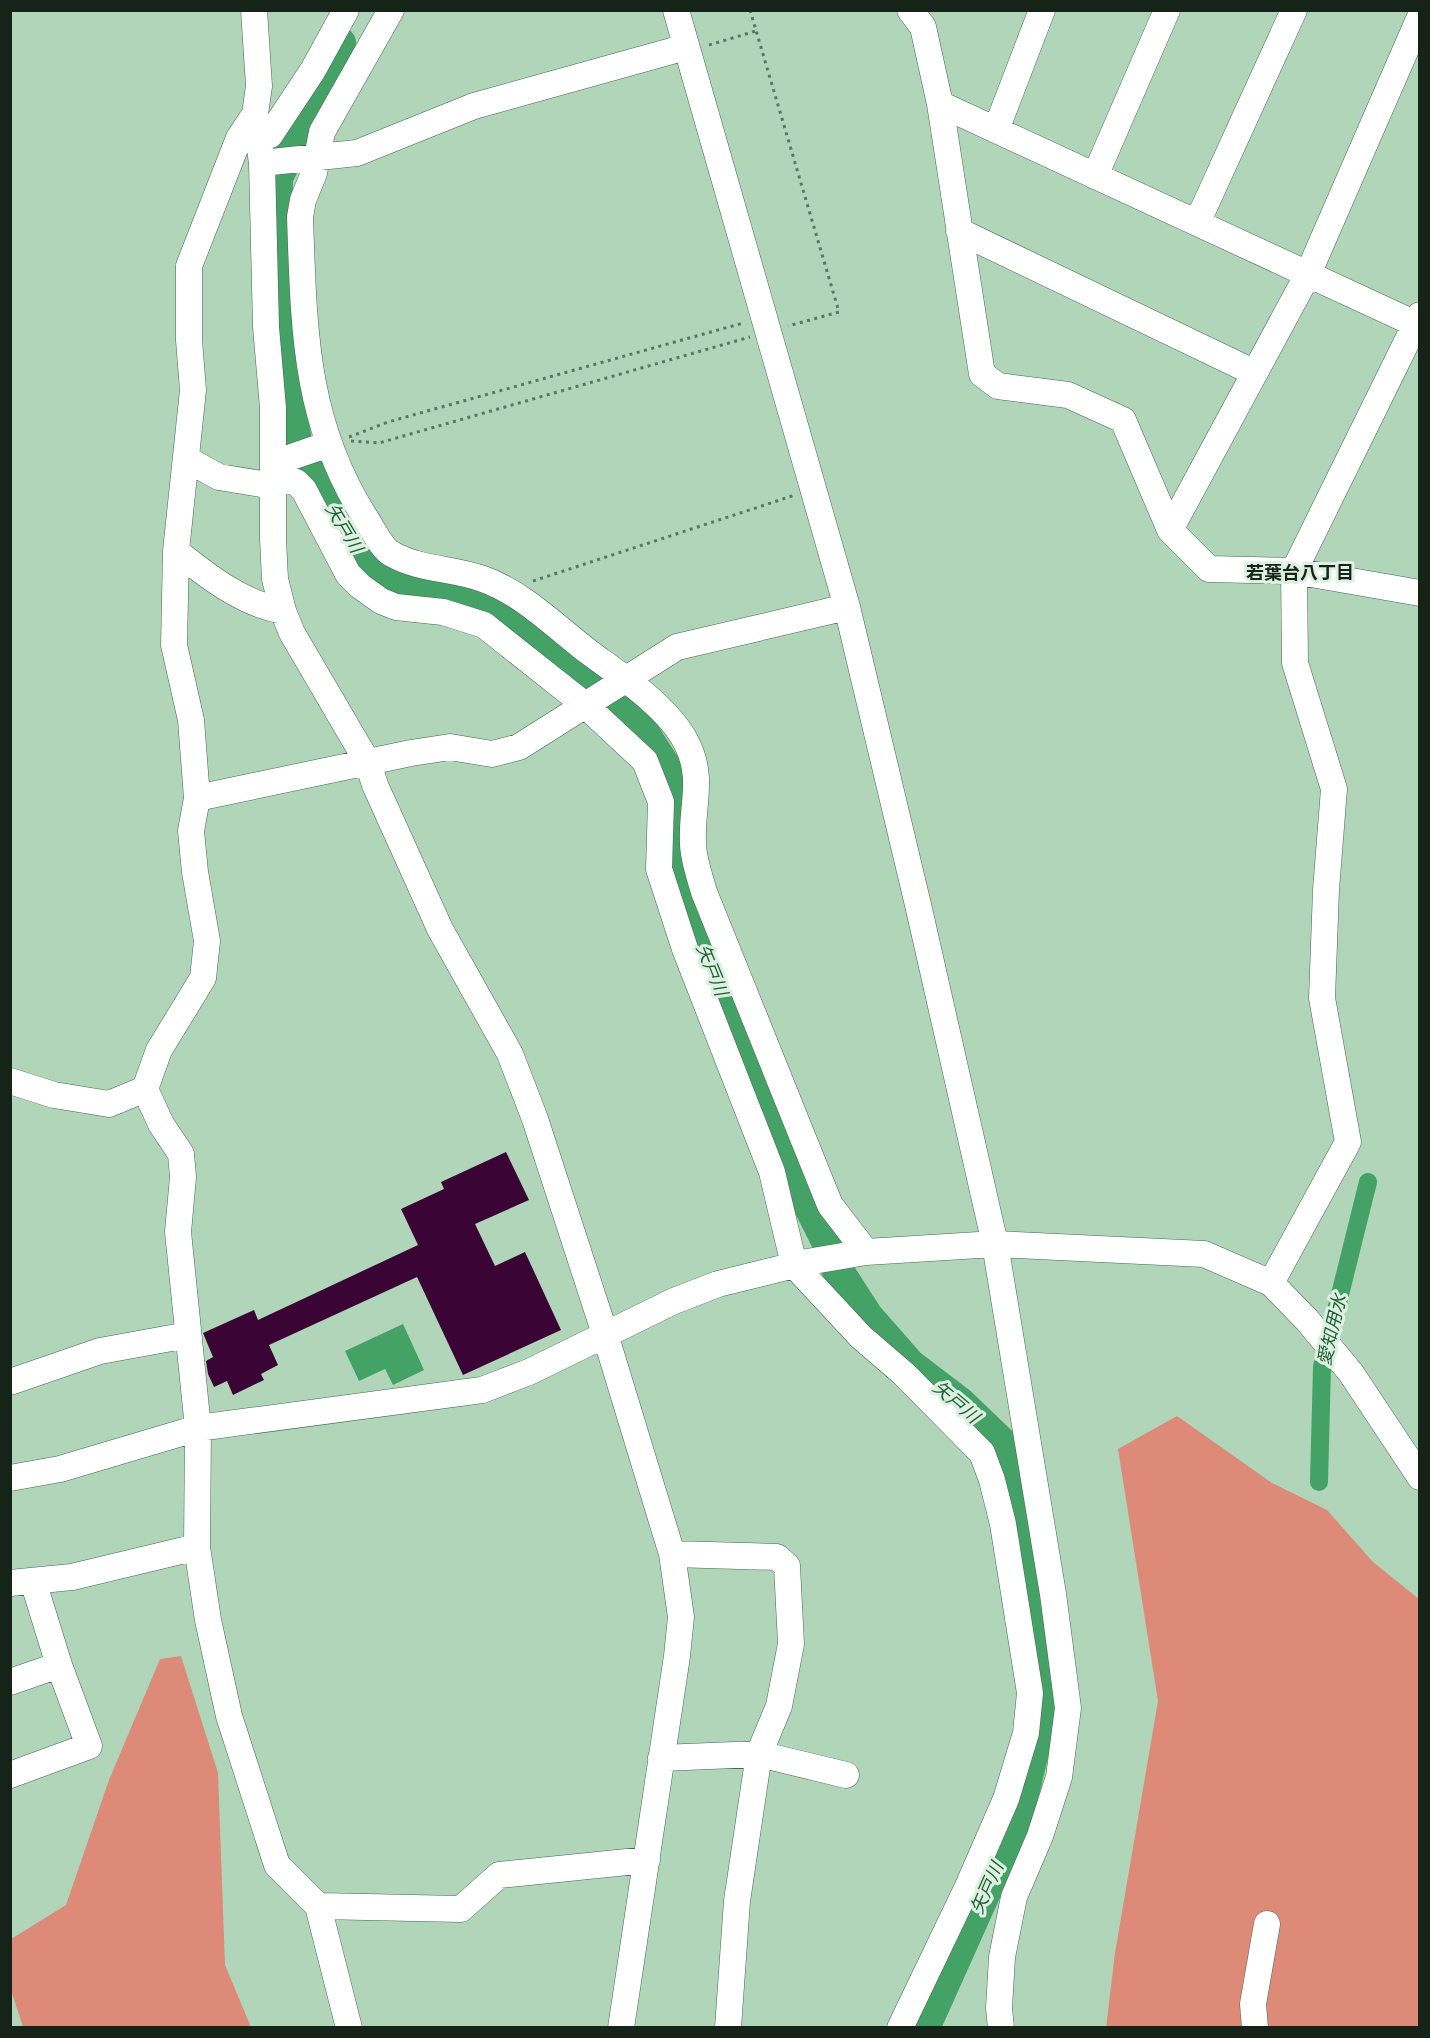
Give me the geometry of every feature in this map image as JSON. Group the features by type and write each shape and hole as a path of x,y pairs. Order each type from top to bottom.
{"street":[{"path":"254,10 259,86 257,125 262,163 266,327 274,475 274,569 283,611 292,633 368,763 375,785 440,929 510,1054 535,1119 605,1334 672,1554 681,1617 677,1656 621,2028"},
{"path":"257,125 270,135 313,70 346,10"},
{"path":"391,10 322,132 317,159 300,217 308,365 329,444 354,500 388,553 414,565 457,571 485,579 519,597 626,680 667,716 686,741 698,778 692,844 704,892 830,1205 866,1252"},
{"path":"676,10 847,607 995,1244 1050,1572 1068,1708 1059,1778 1040,1836 1014,1897 1002,1957 1000,2018 1017,2028"},
{"path":"996,130 1042,10"},
{"path":"1095,176 1167,10"},
{"path":"1197,223 1294,10"},
{"path":"921,16 940,104 982,374 998,387 1068,395 1123,420 1170,530 1209,569 1294,571 1419,593"},
{"path":"1170,530 1308,274 1419,17"},
{"path":"262,163 357,153 474,106 687,49"},
{"path":"940,104 1308,274 1418,322 1294,571 1295,663 1335,789 1326,890 1322,999 1348,1142 1271,1283"},
{"path":"257,125 239,138 189,266 189,340 193,390 188,460 176,551 174,645 191,720 197,798 191,831 195,872 207,941 203,978 159,1050 145,1089 180,1154 183,1177 178,1232 198,1428 197,1547 208,1620 229,1716 277,1865 318,1906 349,2028"},
{"path":"958,231 1255,373"},
{"path":"274,475 329,444"},
{"path":"188,460 219,477 274,475 296,482 304,490 348,574 360,586 381,602 396,607 443,612 484,625 585,705 645,761 661,802 659,869 685,949 772,1172 800,1264 853,1329 904,1374 982,1454 992,1480 1003,1524 1030,1693 1026,1733 1006,1799 955,1915 900,2028"},
{"path":"176,551 202,572 233,591 265,608 283,611"},
{"path":"197,798 450,747 492,754 519,747 677,647 847,607"},
{"path":"10,1081 54,1095 109,1104 145,1089"},
{"path":"10,1478 60,1469 198,1428 482,1390 529,1372 674,1301 718,1284 800,1264 866,1252 995,1244 1204,1254 1271,1283 1307,1320 1351,1373 1419,1477"},
{"path":"10,1382 100,1351 188,1335"},
{"path":"10,1775 89,1746 59,1665 22,1582 72,1577 197,1547"},
{"path":"672,1554 777,1557 787,1566 791,1644 779,1706 759,1754 737,1901 728,2028"},
{"path":"10,1682 59,1665"},
{"path":"661,1758 759,1754 846,1775"},
{"path":"318,1906 460,1909 499,1875 646,1860"},
{"path":"1255,2028 1253,2004 1267,1924"}],"path":[{"path":"750,10 839,312 767,324 388,422 342,440 379,443 767,324"},
{"path":"687,49 756,31"},
{"path":"519,597 525,585 537,579 813,489"}],"shaded area":[{"path":"403,1324 424,1370 393,1385 385,1369 359,1381 345,1351"},
{"path":"1177,1416 1272,1483 1327,1510 1373,1562 1419,1599 1419,2027 1106,2028 1115,1953 1158,1701 1118,1449"},
{"path":"181,1656 218,1773 225,1965 251,2027 23,2027 11,1990 11,1939 66,1905 109,1780 160,1659"}],"building":[{"path":"506,1152 529,1200 475,1224 495,1266 525,1252 561,1330 463,1375 417,1277 269,1345 278,1365 261,1374 264,1380 233,1395 227,1381 214,1387 208,1374 206,1361 213,1357 203,1333 254,1310 258,1320 418,1245 401,1209 444,1189 441,1182"}],"waterway":[{"name":"矢戸川","path":"340,43 277,178 276,281 283,369 297,446 356,552 387,580 423,590 481,598 631,713 668,771 673,812 671,868 792,1171 827,1241 838,1271 867,1316 910,1365 960,1403 1009,1450 1018,1548 1044,1675 1039,1727 1016,1823 924,2028"},
{"name":"愛知用水","path":"1319,1482 1322,1367 1368,1182"}],"district":[{"name":"若葉台八丁目","path":"1300,573"}]}
